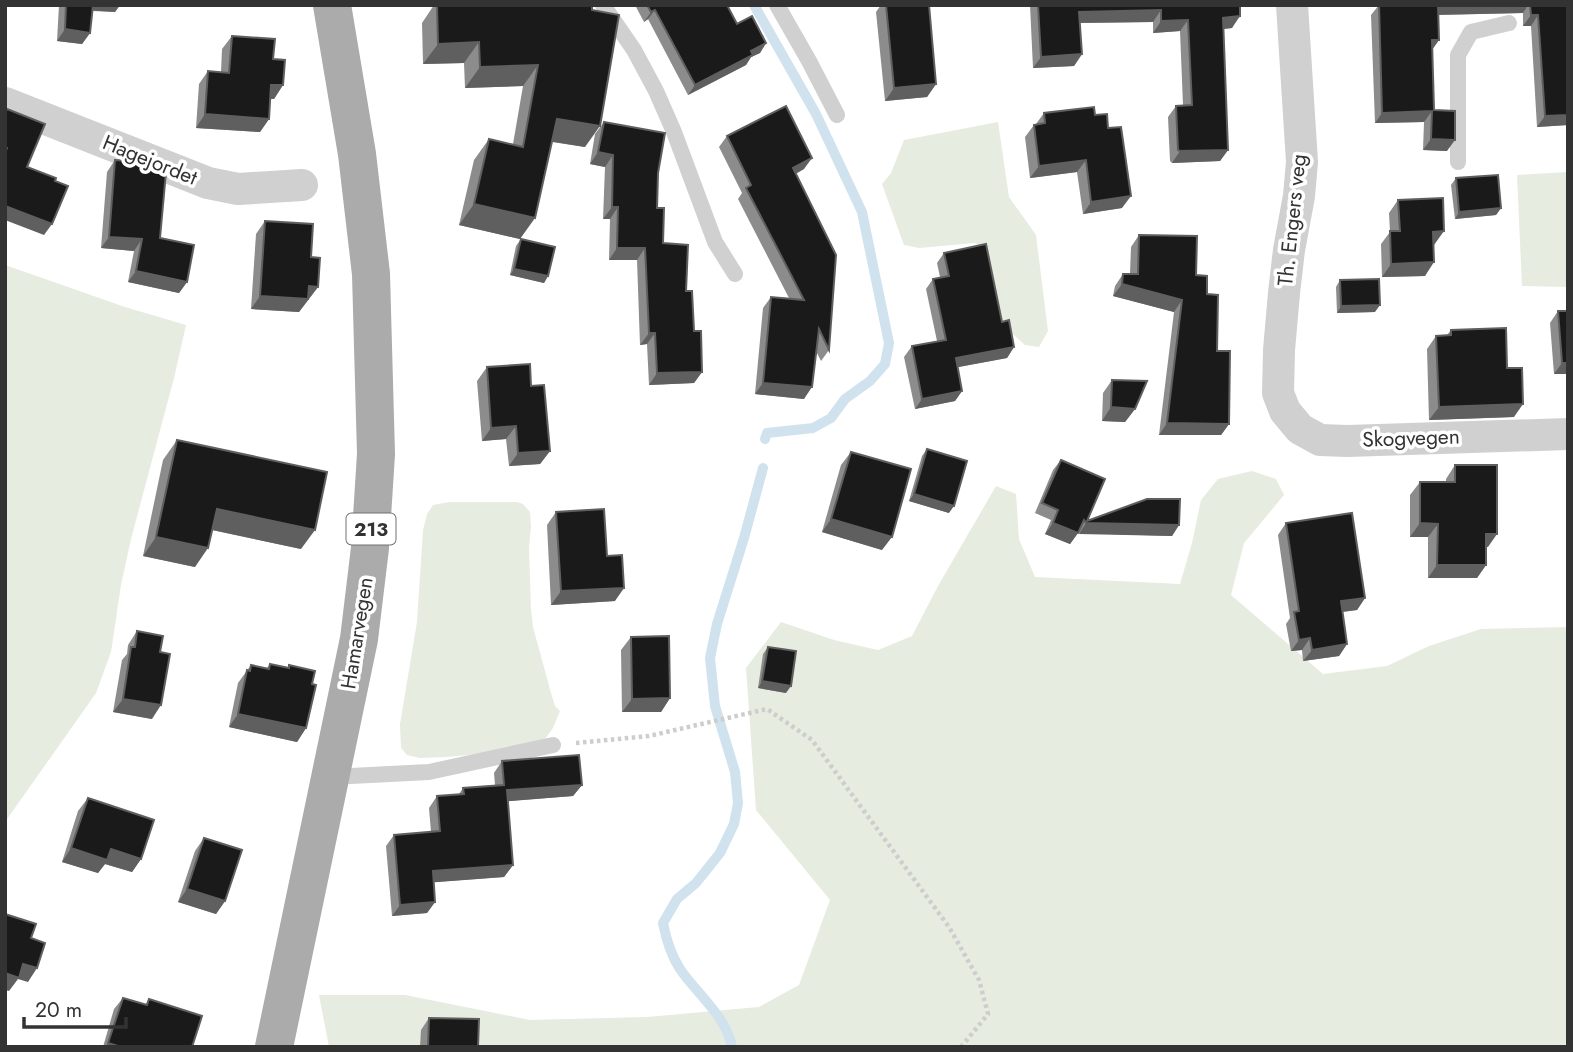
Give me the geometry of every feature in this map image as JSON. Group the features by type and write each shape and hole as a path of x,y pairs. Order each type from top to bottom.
{"main road":[{"name":"Hamarvegen","path":"274,1047 359,639 370,548 376,454 371,274 358,154 332,5"}],"street":[{"name":"Th. Engers veg","path":"1278,393 1284,293 1302,162 1292,5"},
{"name":"Hagejordet","path":"5,103 208,183 238,189 302,185"},
{"name":"Skogvegen","path":"1278,393 1285,411 1300,429 1320,440 1568,434"}],"lane":[{"path":"603,5 634,50 656,91 715,242 735,274"},
{"path":"777,5 837,115"},
{"path":"1458,162 1458,55 1471,32 1509,23"},
{"path":"331,777 429,772 553,745"}],"path":[{"path":"553,745 649,736 767,709 812,740 948,928 979,980 988,1014 961,1047"}],"shaded area":[{"path":"998,122 1009,197 1036,235 1048,331 1039,347 1025,345 999,322 987,250 975,243 919,248 904,245 882,184 891,173 904,140"},
{"path":"1568,172 1568,287 1522,286 1517,175"},
{"path":"5,265 125,307 186,325 131,539 111,652 96,693 5,822"},
{"path":"1252,471 1276,479 1284,495 1244,543 1231,595 1323,674 1387,666 1429,646 1481,629 1568,627 1568,1047 329,1047 319,995 405,995 530,1020 647,1017 759,1007 799,985 830,900 756,810 746,668 781,622 834,640 878,650 912,636 996,486 1016,494 1019,539 1035,577 1180,584 1201,500 1218,479"},
{"path":"449,502 517,502 530,512 533,627 555,706 560,711 545,739 480,754 420,758 407,755 401,748 400,724 417,622 423,530 427,514 433,505"}],"building":[{"path":"66,5 93,5 90,33 65,29"},
{"path":"437,5 592,5 592,10 619,15 600,126 557,119 535,218 474,204 489,139 523,147 538,65 480,67 479,42 438,44"},
{"path":"647,5 727,5 737,24 752,16 766,43 751,51 753,55 695,85 655,10 651,12"},
{"path":"886,5 929,5 936,84 894,88"},
{"path":"1038,5 1240,5 1240,16 1223,18 1228,150 1178,150 1176,106 1192,105 1188,20 1161,21 1161,10 1079,12 1082,54 1041,57"},
{"path":"1379,5 1438,5 1439,40 1432,40 1434,110 1455,111 1455,140 1431,139 1432,111 1382,113"},
{"path":"1530,5 1568,5 1568,115 1545,116 1538,15 1531,15"},
{"path":"232,36 275,39 273,59 285,60 283,85 271,85 269,119 205,114 208,71 229,73"},
{"path":"786,106 812,158 793,168 836,255 829,350 819,329 812,387 763,383 771,297 804,300 746,188 751,185 727,136"},
{"path":"1094,107 1095,115 1107,114 1108,128 1121,127 1131,196 1091,202 1086,160 1039,166 1034,125 1045,123 1044,113"},
{"path":"7,109 45,124 27,167 56,178 55,181 68,186 52,224 5,206"},
{"path":"604,122 665,133 658,173 657,208 664,208 663,243 688,245 686,291 692,291 694,331 701,331 702,372 657,373 655,333 649,333 645,248 617,248 618,207 612,207 613,155 598,152"},
{"path":"115,160 142,162 166,172 160,238 194,245 187,282 136,271 142,239 109,237"},
{"path":"1498,175 1501,208 1459,212 1456,178"},
{"path":"1443,198 1444,231 1433,232 1434,262 1391,264 1390,231 1400,231 1398,200"},
{"path":"265,221 313,224 311,257 320,258 318,287 309,286 308,299 260,296"},
{"path":"1139,235 1197,236 1196,275 1207,276 1207,294 1218,295 1217,351 1230,351 1229,424 1167,423 1182,300 1122,284 1123,274 1138,274"},
{"path":"521,239 555,247 548,276 514,269"},
{"path":"986,244 1002,322 1009,320 1014,347 956,358 962,391 922,399 912,346 946,340 933,279 949,276 944,253"},
{"path":"1379,279 1380,305 1341,306 1340,280"},
{"path":"1558,311 1568,311 1568,363 1562,363"},
{"path":"1506,328 1507,368 1522,368 1523,404 1439,407 1436,336 1451,335 1451,330"},
{"path":"530,364 531,386 544,385 550,451 518,453 516,426 491,428 487,367"},
{"path":"1112,380 1147,381 1135,409 1111,407"},
{"path":"177,440 327,472 315,530 217,509 208,548 156,537"},
{"path":"927,449 967,461 954,506 914,494"},
{"path":"851,452 911,469 892,537 831,519"},
{"path":"1061,460 1105,479 1087,521 1147,499 1180,499 1179,525 1086,523 1084,520 1078,533 1053,523 1058,510 1042,503"},
{"path":"1455,465 1497,465 1497,534 1486,534 1486,565 1437,565 1438,524 1420,523 1420,482 1455,482"},
{"path":"604,509 607,556 622,555 624,588 561,591 556,512"},
{"path":"1352,513 1365,598 1341,601 1347,644 1312,650 1310,638 1299,640 1294,612 1299,611 1286,523"},
{"path":"137,631 163,636 160,652 170,654 161,705 123,699 131,647 135,647"},
{"path":"669,636 670,698 632,699 631,637"},
{"path":"768,647 796,651 791,686 762,681"},
{"path":"270,664 315,671 312,684 316,685 306,728 238,714 247,670 250,671 251,665 269,669"},
{"path":"579,755 582,785 507,790 513,865 433,871 435,902 400,905 394,835 440,831 437,796 464,794 463,788 504,785 502,761"},
{"path":"88,798 154,820 141,859 111,849 107,860 71,848"},
{"path":"204,838 242,850 225,901 187,889"},
{"path":"5,914 36,924 31,938 45,943 37,968 23,964 19,978 5,973"},
{"path":"123,998 147,1005 149,999 202,1016 192,1047 121,1047 108,1043"},
{"path":"429,1018 479,1019 478,1047 428,1047"}],"waterway":[{"path":"754,5 816,114 862,212 889,343 885,364 870,381 845,399 831,418 813,428 767,433 765,439"},
{"path":"732,1047 724,1025 677,964 663,923 677,899 696,883 720,853 734,824 738,803 735,772 715,706 710,658 717,624 763,468"}]}
